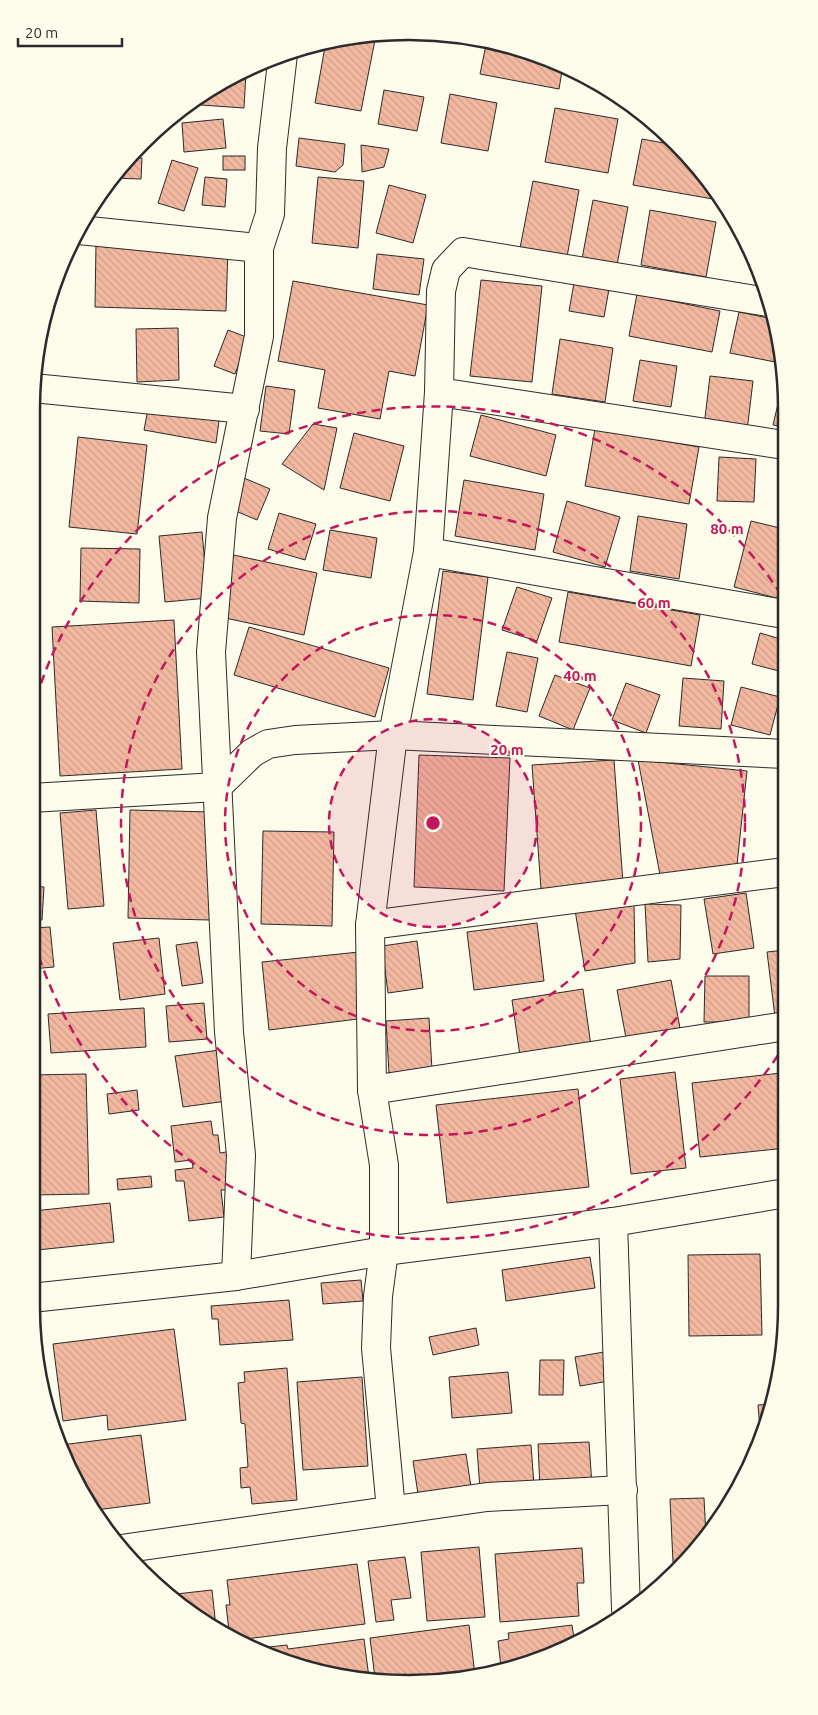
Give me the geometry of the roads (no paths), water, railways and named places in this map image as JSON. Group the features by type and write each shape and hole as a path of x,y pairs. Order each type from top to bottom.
{"street":[{"path":"236,1276 241,1155 229,1032 211,652 222,518 259,336 259,248 270,214 272,148 283,63"},
{"path":"86,231 259,248"},
{"path":"391,1510 376,1348 378,1296 384,1251 384,1165 372,1090 370,925 393,735 428,552 439,392 441,291 446,270 463,252 761,301"},
{"path":"41,389 245,409"},
{"path":"439,392 778,444"},
{"path":"428,552 778,613"},
{"path":"40,798 217,788 252,753 268,744 295,740 393,735 778,754"},
{"path":"370,925 778,873"},
{"path":"372,1090 778,1027"},
{"path":"40,1297 236,1276 384,1251 613,1222 778,1194"},
{"path":"613,1222 626,1605"},
{"path":"131,1548 487,1497 623,1490"}]}
